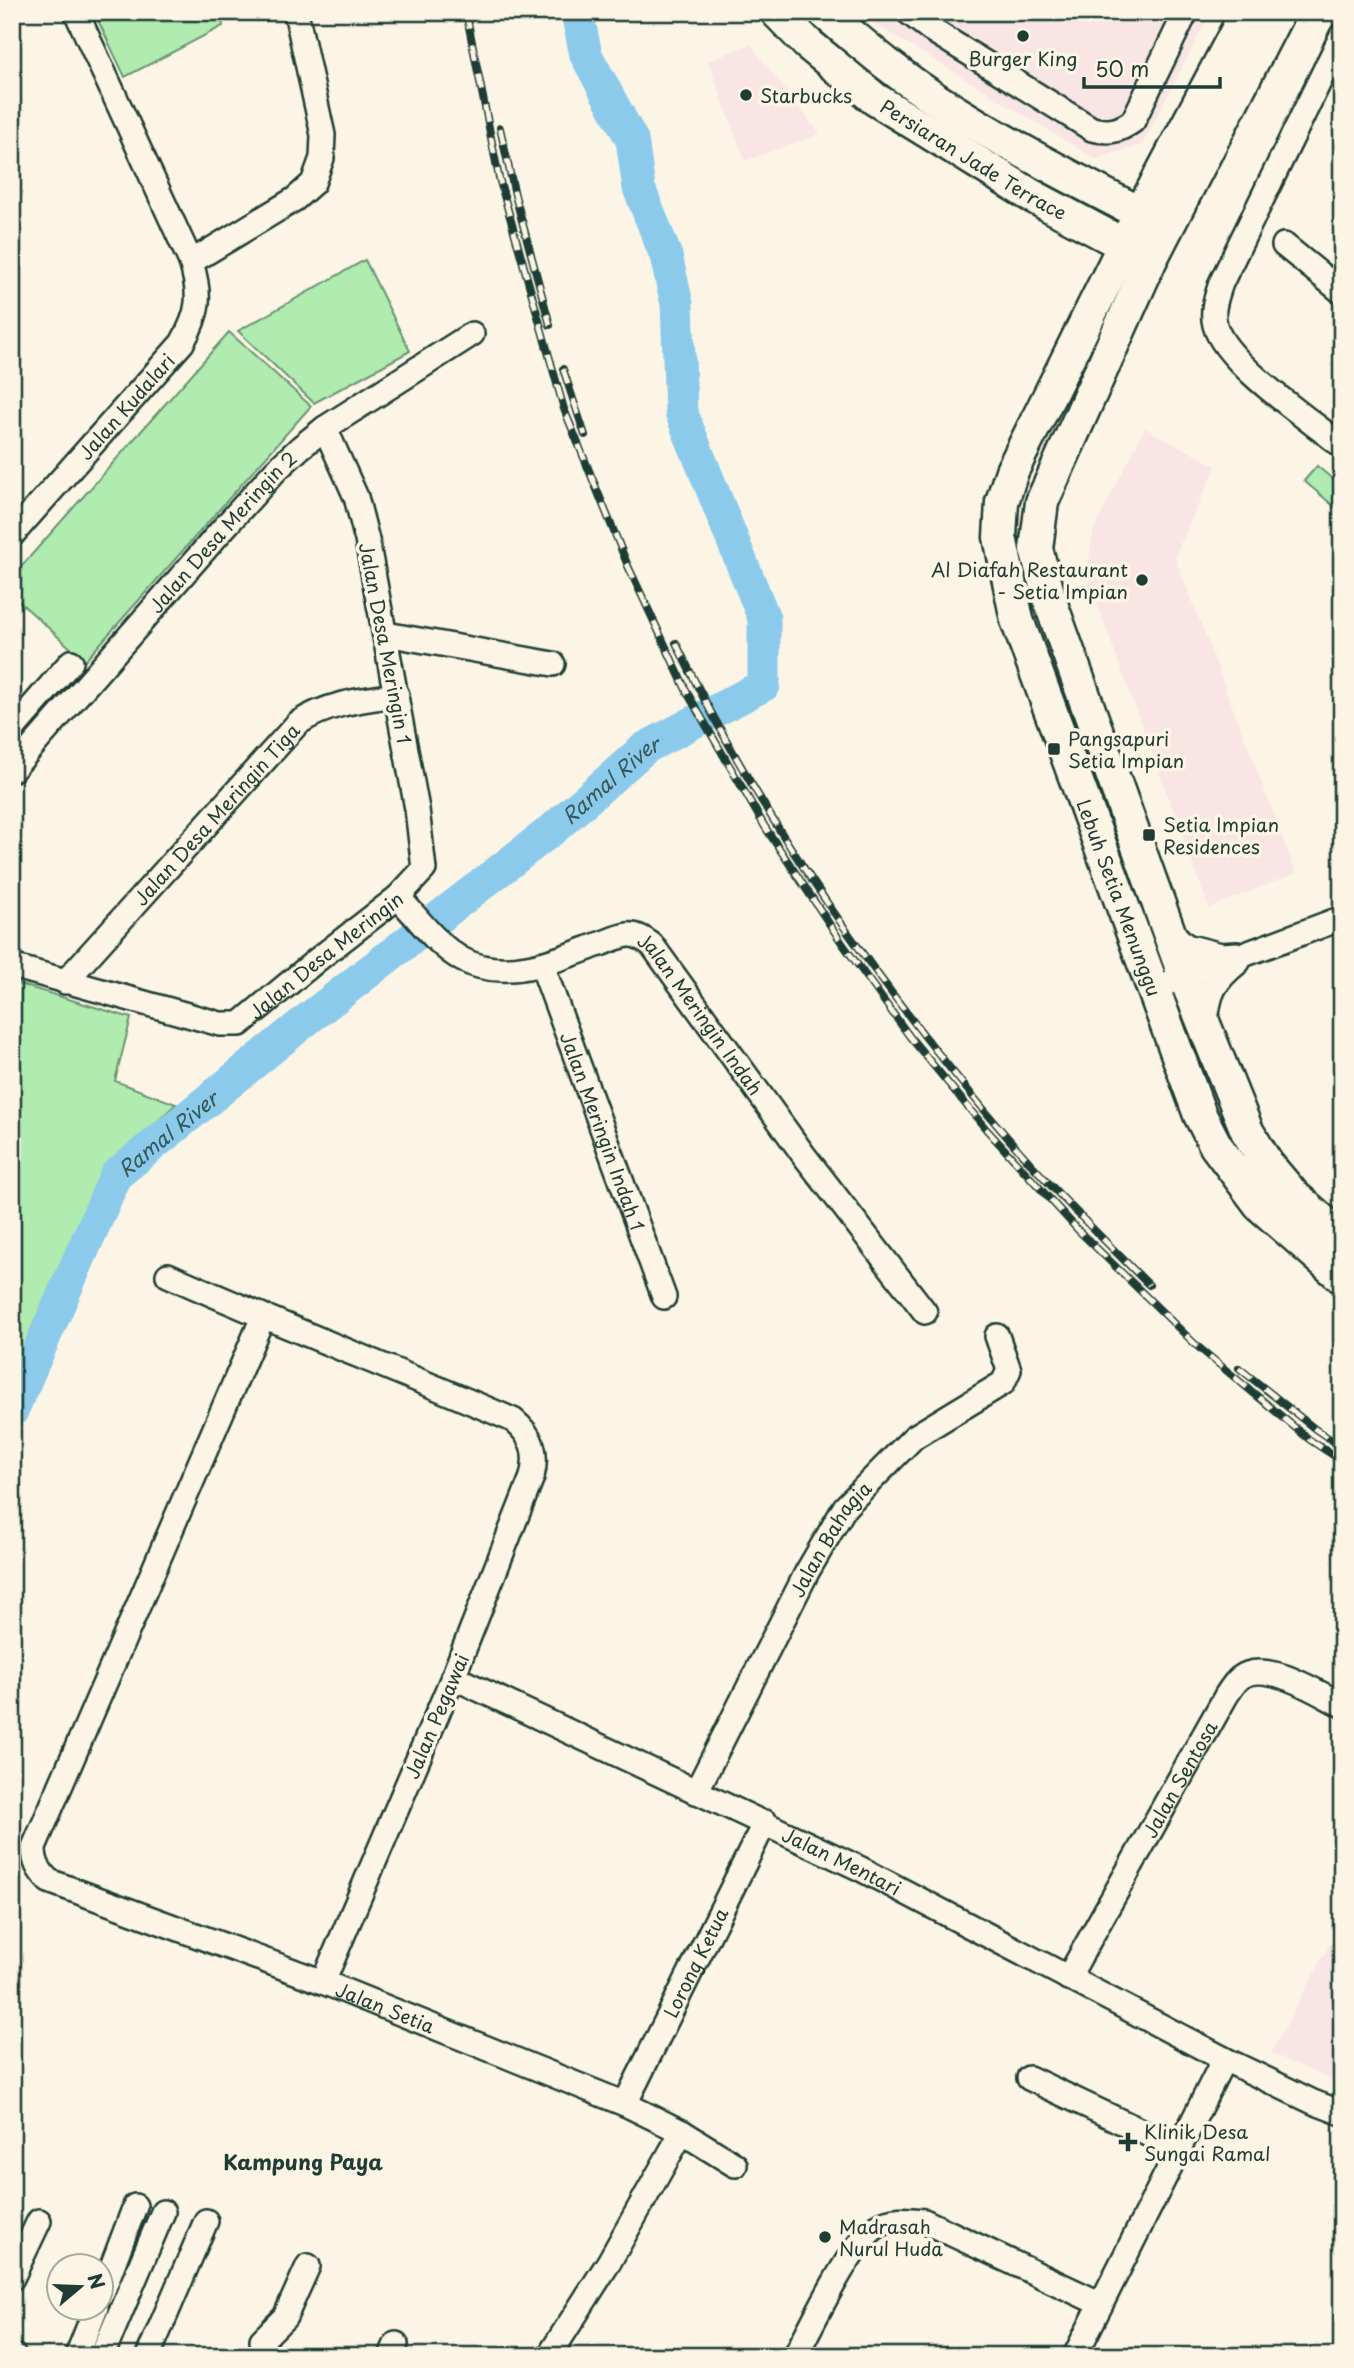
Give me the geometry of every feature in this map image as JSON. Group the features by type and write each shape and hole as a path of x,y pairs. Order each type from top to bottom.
{"street":[{"name":"Jalan Kudalari","path":"12,535 182,343 193,324 198,304 198,283 191,262 76,12"},
{"path":"191,262 295,199 313,183 322,158 323,135 296,12"},
{"name":"Persiaran Jade Terrace","path":"777,12 808,44 875,99 1032,195 1137,252"},
{"name":"Persiaran Jade Terrace","path":"824,12 880,59 941,103 1037,159 1154,220"},
{"path":"908,12 930,29 1092,129 1106,132 1120,130 1133,121 1186,12"},
{"path":"1220,65 1233,12"},
{"path":"1154,220 1220,65 1247,12"},
{"path":"1137,252 1278,12"},
{"path":"1342,35 1221,283 1214,303 1214,324 1224,346 1243,366 1342,446"},
{"path":"1284,245 1342,292"},
{"name":"Lebuh Setia Menunggu","path":"1137,252 1042,502 1036,549 1051,604 1205,1026"},
{"name":"Lebuh Setia Menunggu","path":"1137,252 1012,471 1002,502 1000,537 1017,620 1200,1115 1216,1146 1261,1206 1342,1278"},
{"name":"Jalan Desa Meringin 2","path":"12,770 276,470 300,447 325,428 472,334"},
{"name":"Jalan Desa Meringin 1","path":"325,428 356,496 362,518 386,634 425,863"},
{"path":"386,634 553,664"},
{"path":"12,730 71,662"},
{"name":"Jalan Desa Meringin Tiga","path":"65,982 298,723 330,706 397,695"},
{"name":"Jalan Desa Meringin","path":"12,966 220,1024 240,1024 398,897 421,874 425,863"},
{"name":"Jalan Meringin Indah","path":"398,897 444,946 461,959 487,967 520,968 542,965 626,935 642,938 652,945 803,1154 925,1312"},
{"path":"1154,988 1342,918"},
{"path":"1168,929 1186,946 1194,949 1221,955 1248,953"},
{"path":"1248,953 1213,986 1205,1026 1247,1131 1267,1164 1294,1196 1342,1238"},
{"name":"Jalan Meringin Indah 1","path":"542,965 664,1297"},
{"path":"168,1275 263,1317"},
{"name":"Jalan Pegawai","path":"263,1317 513,1420 525,1430 533,1446 536,1462 453,1677 323,1982"},
{"name":"Jalan Setia","path":"263,1317 34,1847 34,1860 39,1871 49,1881 323,1982 625,2104 682,2132 735,2165"},
{"name":"Jalan Bahagia","path":"696,1792 807,1572 845,1507 914,1437 1003,1382 1009,1370 997,1336"},
{"name":"Jalan Sentosa","path":"1069,1978 1226,1696 1241,1677 1265,1671 1290,1679 1342,1705"},
{"name":"Jalan Mentari","path":"453,1677 861,1869 1224,2060 1342,2113"},
{"name":"Lorong Ketua","path":"625,2104 765,1822"},
{"path":"1075,2356 1224,2060"},
{"path":"1029,2078 1179,2149"},
{"path":"549,2356 609,2262 682,2132"},
{"path":"116,2256 135,2206"},
{"path":"102,2356 163,2212"},
{"path":"795,2356 860,2242 878,2225 900,2219 924,2221 1101,2304"},
{"path":"12,2278 39,2221"},
{"path":"148,2356 206,2221"},
{"path":"264,2356 262,2340 285,2317 308,2266"},
{"path":"77,2356 90,2322"}],"shaded area":[{"path":"856,12 1211,12 1142,145 1095,159"},
{"path":"750,44 820,134 745,161 708,61"},
{"path":"1145,428 1216,466 1175,556 1296,873 1209,908 1086,574 1094,529"},
{"path":"1342,1922 1342,2085 1271,2053"}],"green space":[{"path":"94,12 221,12 223,26 125,77"},
{"path":"365,260 410,351 314,403 238,331"},
{"path":"229,332 311,406 85,661 12,595 12,577"},
{"path":"1317,466 1342,487 1342,499 1335,507 1304,481"},
{"path":"12,982 131,1018 115,1081 176,1104 101,1174 12,1376"}],"waterway":[{"name":"Ramal River","path":"12,1411 116,1175 309,1018 553,829 645,748 764,685 764,618 681,412 677,304 666,256 639,188 632,140 586,55 577,12"}],"railway":[{"path":"466,12 499,178 564,409 628,566 688,694 765,827 842,943 910,1037 986,1129 1079,1231 1197,1346 1310,1440 1342,1461"},
{"path":"500,128 550,325"},
{"path":"563,369 585,435"},
{"path":"676,643 708,707 781,832 862,953 950,1068 1014,1145 1149,1285"},
{"path":"1239,1368 1315,1429 1342,1447"}],"place":[{"name":"Burger King","path":"1023,36"},
{"name":"Starbucks","path":"746,95"},
{"name":"Al Diafah Restaurant - Setia Impian","path":"1142,580"},
{"name":"Pangsapuri Setia Impian","path":"1054,749"},
{"name":"Setia Impian Residences","path":"1149,835"},
{"name":"Klinik Desa Sungai Ramal","path":"1128,2142"},
{"name":"Madrasah Nurul Huda","path":"825,2237"}],"district":[{"name":"Kampung Paya","path":"303,2161"}]}
